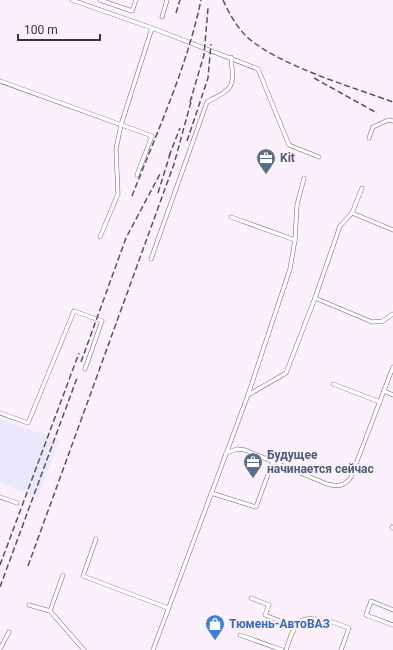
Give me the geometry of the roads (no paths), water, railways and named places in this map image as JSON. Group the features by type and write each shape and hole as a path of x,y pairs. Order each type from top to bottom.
{"lane":[{"path":"72,0 231,57 258,69 289,145 319,157"},
{"path":"100,0 132,11 136,0"},
{"path":"162,17 167,0"},
{"path":"100,237 118,194 116,149 121,125 152,28"},
{"path":"151,260 207,102 227,91 233,82 231,57"},
{"path":"0,81 152,136 137,174"},
{"path":"369,138 373,127 388,120 393,121"},
{"path":"153,650 248,395 290,269 295,240 296,205 304,178"},
{"path":"248,395 286,373 315,298 340,226 352,213 362,188"},
{"path":"352,213 393,230"},
{"path":"231,217 295,240"},
{"path":"315,298 372,322 383,321 393,314"},
{"path":"0,413 28,423 74,311 102,321 85,369"},
{"path":"226,453 237,449 245,450 327,484 336,486 347,483 351,477 393,367"},
{"path":"333,384 380,402"},
{"path":"384,391 393,395"},
{"path":"211,493 256,507 272,461"},
{"path":"0,497 17,503"},
{"path":"96,539 83,576 168,608"},
{"path":"50,611 63,575"},
{"path":"251,598 269,605 265,615 295,626"},
{"path":"393,610 371,601 366,615 393,625"},
{"path":"29,605 50,611 84,650"},
{"path":"286,650 295,626 303,618 310,617 323,621"},
{"path":"332,622 349,628 341,650"},
{"path":"0,649 9,632"},
{"path":"240,634 282,650"}],"railway":[{"path":"176,13 180,0"},
{"path":"132,196 180,75 201,0"},
{"path":"223,0 239,28 246,36 260,47 295,66 393,102"},
{"path":"190,102 204,55 208,8"},
{"path":"187,141 208,78 211,44"},
{"path":"314,78 377,113"},
{"path":"28,566 174,164 192,98"},
{"path":"169,156 180,128"},
{"path":"158,193 171,151"},
{"path":"81,362 126,238 161,172"},
{"path":"0,565 79,353"},
{"path":"0,587 77,378"}],"place":[{"name":"Kit","path":"266,175"},
{"name":"Будущее начинается сейчас","path":"253,479"},
{"name":"Тюмень-АвтоВАЗ","path":"215,641"}]}
